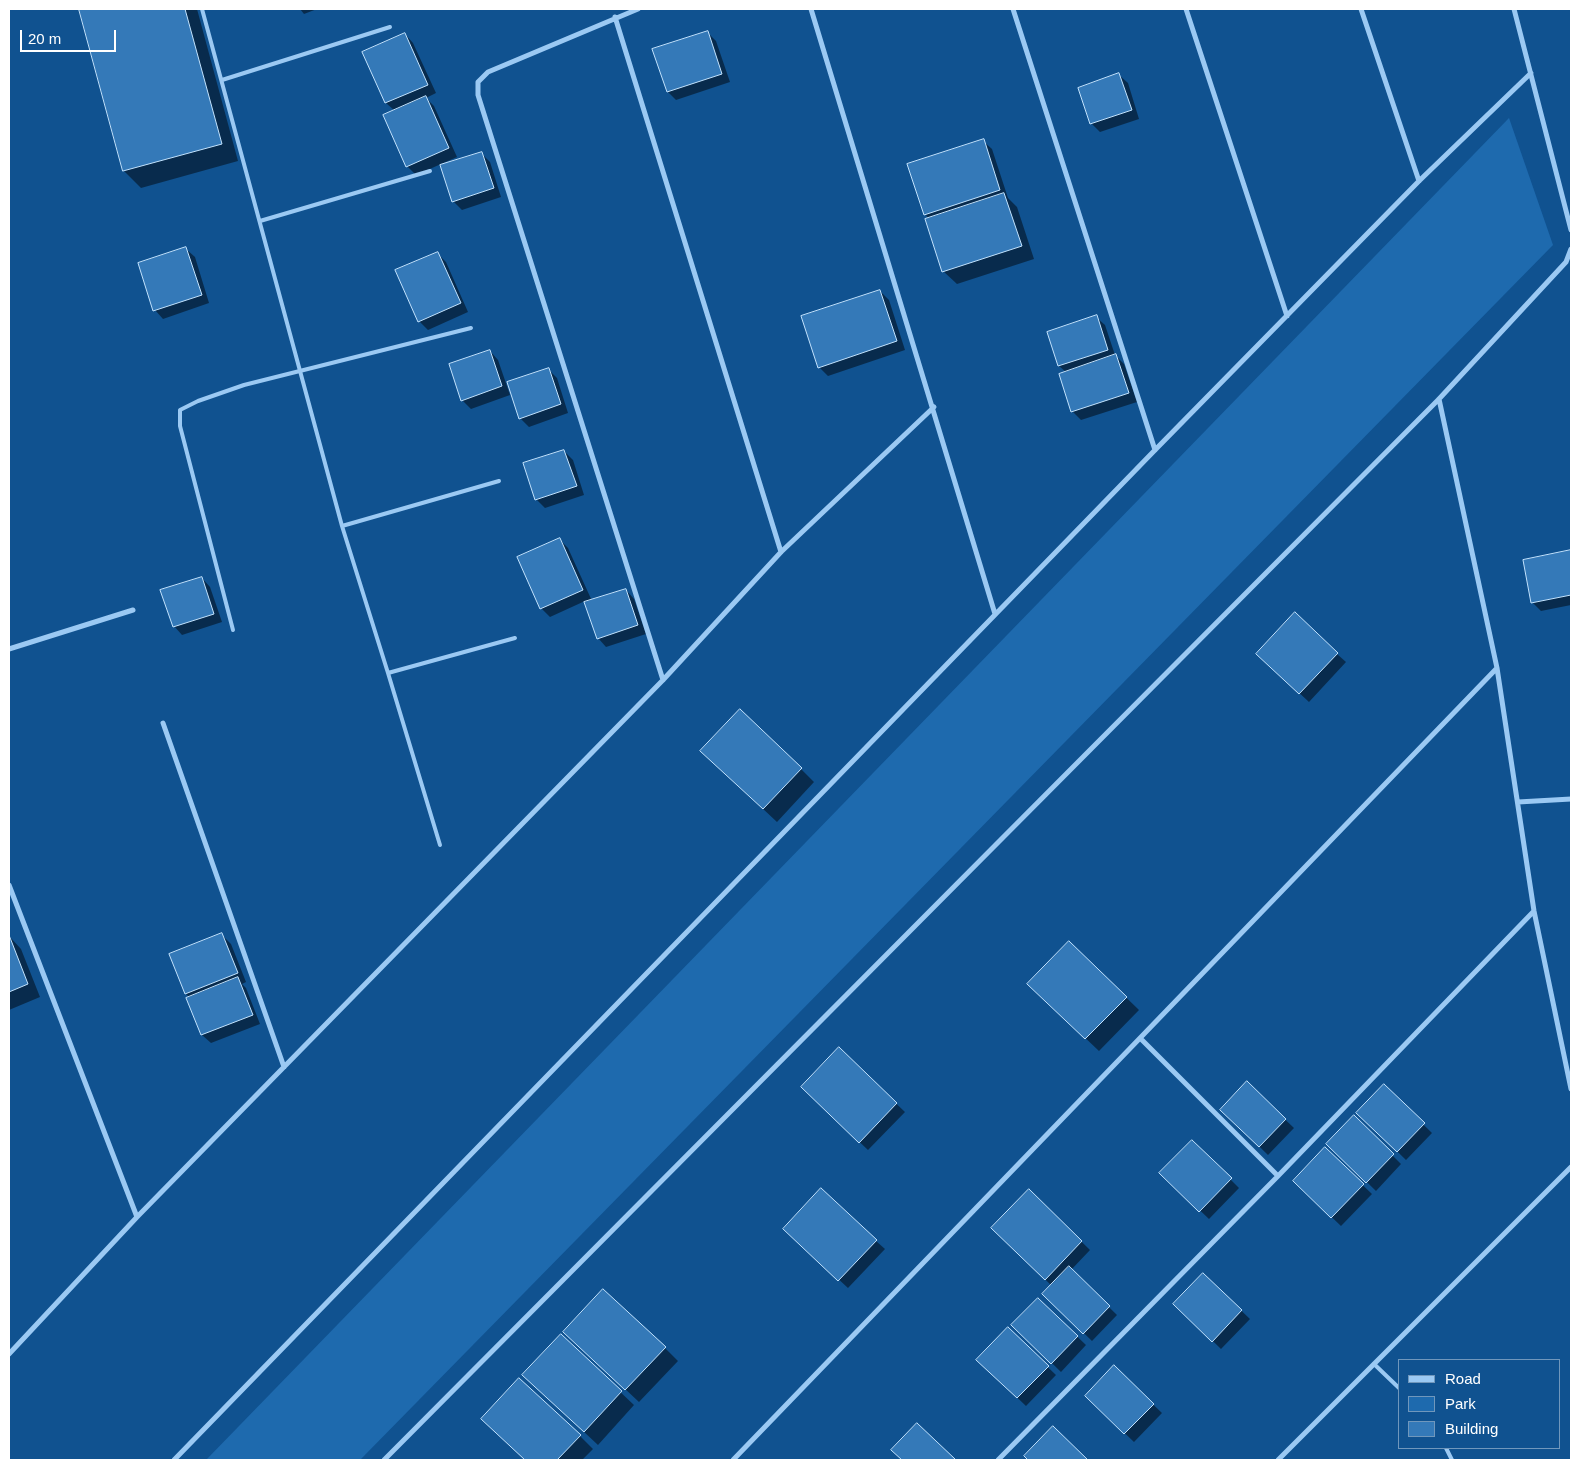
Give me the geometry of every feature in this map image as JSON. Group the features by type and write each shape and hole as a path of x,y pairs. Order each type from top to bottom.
{"street":[{"path":"638,9 615,17 488,72 478,82 478,95 663,680"},
{"path":"811,9 934,407 995,614"},
{"path":"1012,9 1155,450"},
{"path":"1186,9 1287,316"},
{"path":"1361,9 1419,180"},
{"path":"1514,9 1571,230"},
{"path":"615,17 781,552"},
{"path":"174,1460 1419,180 1531,73"},
{"path":"384,1460 1439,399 1566,262 1571,250"},
{"path":"1439,399 1497,668 1534,911 1571,1090"},
{"path":"9,1354 137,1217 663,680 781,552 934,407"},
{"path":"9,650 133,610"},
{"path":"732,1460 1497,668"},
{"path":"163,723 284,1067"},
{"path":"1518,802 1571,799"},
{"path":"9,884 137,1217"},
{"path":"998,1460 1278,1176 1534,911"},
{"path":"1140,1038 1278,1176"},
{"path":"1278,1460 1571,1167"}],"lane":[{"path":"202,9 342,526 440,846"},
{"path":"222,80 390,27"},
{"path":"260,221 430,171"},
{"path":"233,630 180,426 180,410 198,401 244,386 471,328"},
{"path":"342,526 499,480"},
{"path":"388,672 515,638"},
{"path":"1374,1364 1398,1387"}],"green space":[{"path":"1509,118 1553,245 360,1460 206,1460"}],"building":[{"path":"79,9 185,9 222,144 123,171"},
{"path":"708,31 722,74 667,92 652,49"},
{"path":"405,33 428,85 385,103 362,52"},
{"path":"1119,73 1132,110 1090,124 1078,88"},
{"path":"426,96 449,148 406,167 383,115"},
{"path":"984,139 1000,190 924,215 907,164"},
{"path":"482,152 494,188 452,202 440,165"},
{"path":"1004,193 1022,246 942,272 925,219"},
{"path":"186,247 202,295 153,311 138,263"},
{"path":"438,252 461,303 418,322 395,270"},
{"path":"880,290 897,341 818,368 801,316"},
{"path":"1097,315 1108,350 1058,366 1047,332"},
{"path":"490,350 502,386 461,401 449,364"},
{"path":"1116,354 1129,393 1071,412 1059,374"},
{"path":"549,368 561,404 519,419 507,382"},
{"path":"564,450 577,486 535,500 523,463"},
{"path":"560,538 583,590 540,609 517,557"},
{"path":"1571,550 1571,595 1531,603 1523,560"},
{"path":"202,577 214,614 173,627 160,590"},
{"path":"626,589 638,625 597,639 584,602"},
{"path":"1295,612 1338,653 1299,694 1256,654"},
{"path":"740,709 802,768 763,809 700,751"},
{"path":"222,933 238,973 185,994 169,954"},
{"path":"9,935 28,984 9,992"},
{"path":"1069,941 1127,997 1085,1039 1027,984"},
{"path":"238,977 253,1015 201,1035 186,998"},
{"path":"839,1047 897,1103 859,1143 801,1087"},
{"path":"1247,1081 1286,1119 1259,1147 1220,1110"},
{"path":"1384,1084 1425,1123 1397,1152 1356,1113"},
{"path":"1354,1115 1394,1154 1366,1183 1326,1144"},
{"path":"1192,1140 1232,1178 1199,1212 1159,1173"},
{"path":"1325,1147 1364,1184 1331,1218 1293,1181"},
{"path":"821,1188 877,1240 838,1281 783,1229"},
{"path":"1029,1189 1082,1241 1045,1280 991,1228"},
{"path":"1069,1266 1110,1306 1083,1334 1042,1294"},
{"path":"1203,1273 1242,1310 1212,1342 1173,1304"},
{"path":"603,1289 666,1347 625,1390 563,1332"},
{"path":"1038,1298 1078,1336 1051,1364 1011,1325"},
{"path":"1008,1327 1049,1366 1017,1398 976,1360"},
{"path":"561,1334 622,1391 584,1432 522,1375"},
{"path":"1114,1365 1154,1404 1124,1434 1085,1396"},
{"path":"519,1378 581,1435 557,1460 525,1460 481,1419"},
{"path":"917,1423 955,1459 902,1460 891,1450"},
{"path":"1053,1426 1088,1460 1028,1460 1024,1456"}]}
